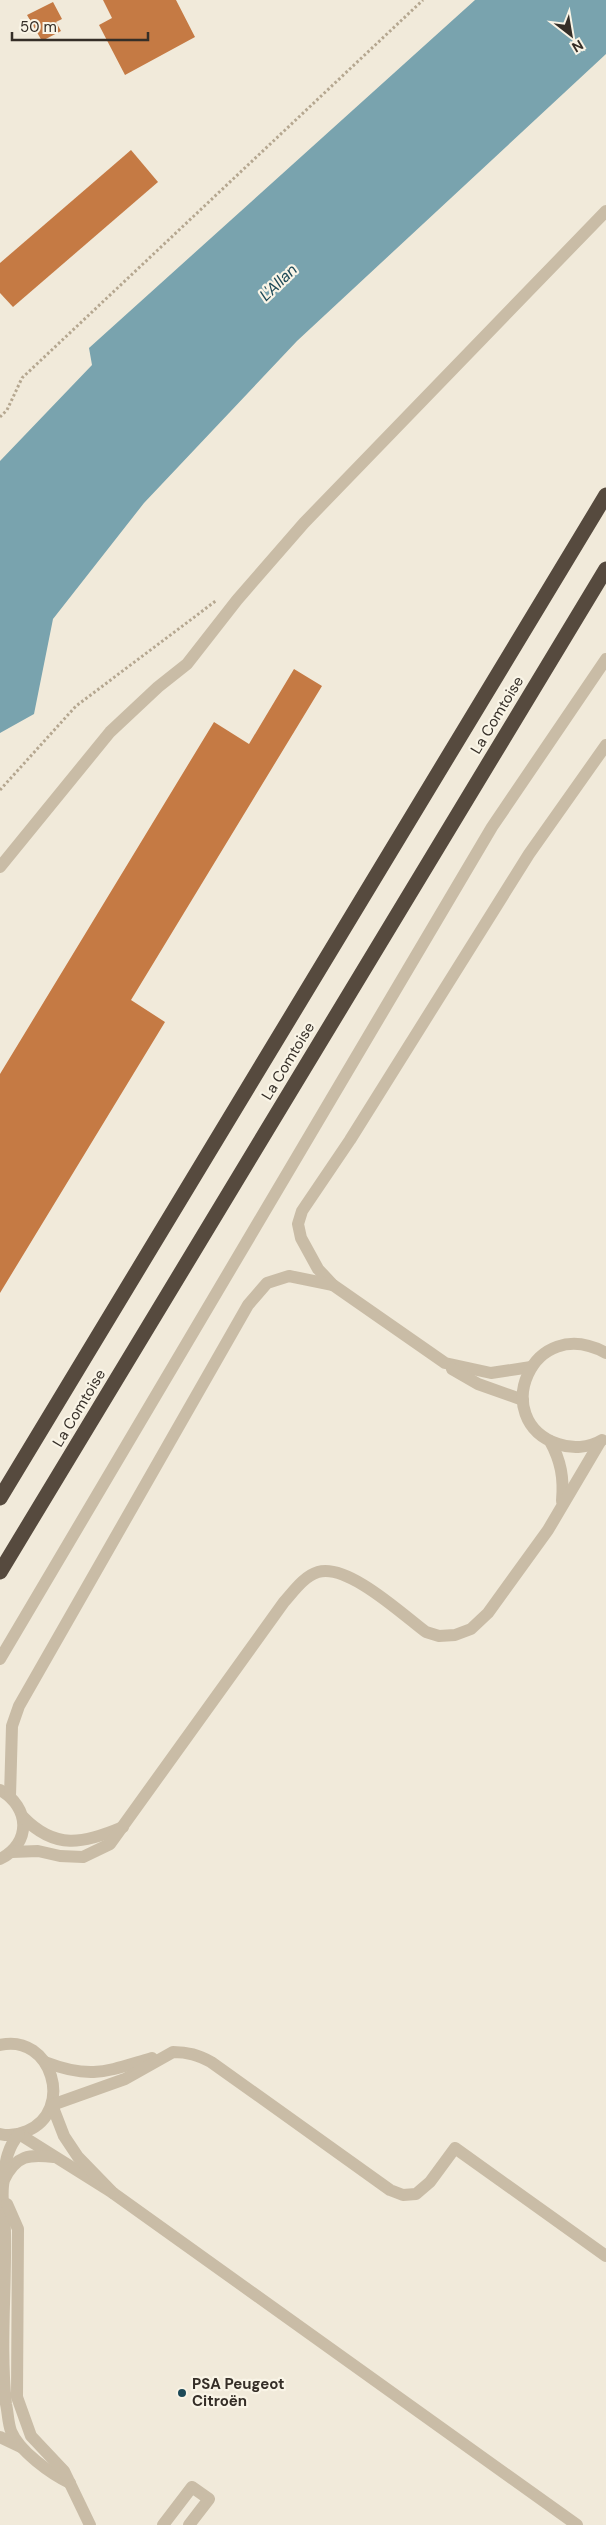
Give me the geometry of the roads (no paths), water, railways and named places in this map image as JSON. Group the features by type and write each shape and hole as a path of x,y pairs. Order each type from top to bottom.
{"highway":[{"name":"La Comtoise","path":"0,1498 606,495"},
{"name":"La Comtoise","path":"0,1572 606,569"}],"street":[{"path":"0,867 110,732 158,687 187,664 237,600 304,523 606,211"},
{"path":"0,1659 492,827 606,659"},
{"path":"523,1400 478,1384 457,1374 445,1363 333,1285 318,1269 301,1238 298,1224 302,1211 350,1140 529,854 606,745"},
{"path":"0,1748 36,1673 248,1305 267,1283 289,1276 333,1285"},
{"path":"562,1507 563,1475 558,1455 550,1442 537,1431 527,1417 523,1400 524,1383 530,1367 542,1354 557,1345 575,1342 606,1346"},
{"path":"592,1345 606,1352"},
{"path":"445,1363 491,1374 530,1367"},
{"path":"550,1442 566,1447 584,1447 603,1439"},
{"path":"0,1859 12,1852 38,1851 60,1856 83,1857 110,1844 125,1826 284,1602 304,1580 317,1572 328,1571 345,1574 426,1632 439,1636 471,1630 488,1613 548,1530 603,1439"},
{"path":"12,1726 5,1793 18,1805 23,1817 37,1831 53,1838 75,1842 101,1837 125,1826"},
{"path":"12,1852 21,1836 23,1817"},
{"path":"0,2134 19,2134 33,2128 44,2118 52,2105 54,2090 52,2075 45,2062 34,2051 21,2045 2,2043"},
{"path":"45,2062 62,2068 97,2073 111,2071 173,2052 197,2054 211,2062 390,2190 403,2195 416,2194 430,2182 455,2148 606,2256"},
{"path":"52,2105 125,2079 173,2052"},
{"path":"52,2105 64,2136 78,2157 113,2193"},
{"path":"19,2134 113,2193 577,2525"},
{"path":"6,2434 2,2380 5,2234 2,2191 5,2162 12,2142 19,2134"},
{"path":"56,2157 33,2155 16,2162 2,2191 18,2230 17,2397 31,2436 64,2471 90,2525"},
{"path":"0,2417 6,2434 50,2473 70,2483"},
{"path":"163,2525 192,2487 209,2499 189,2525"}],"water":[{"name":"L'Allan","path":"475,0 606,0 606,54 297,341 144,503 53,619 34,714 0,733 0,461 92,365 89,348"}],"place":[{"name":"PSA Peugeot Citroën","path":"182,2393"}]}
